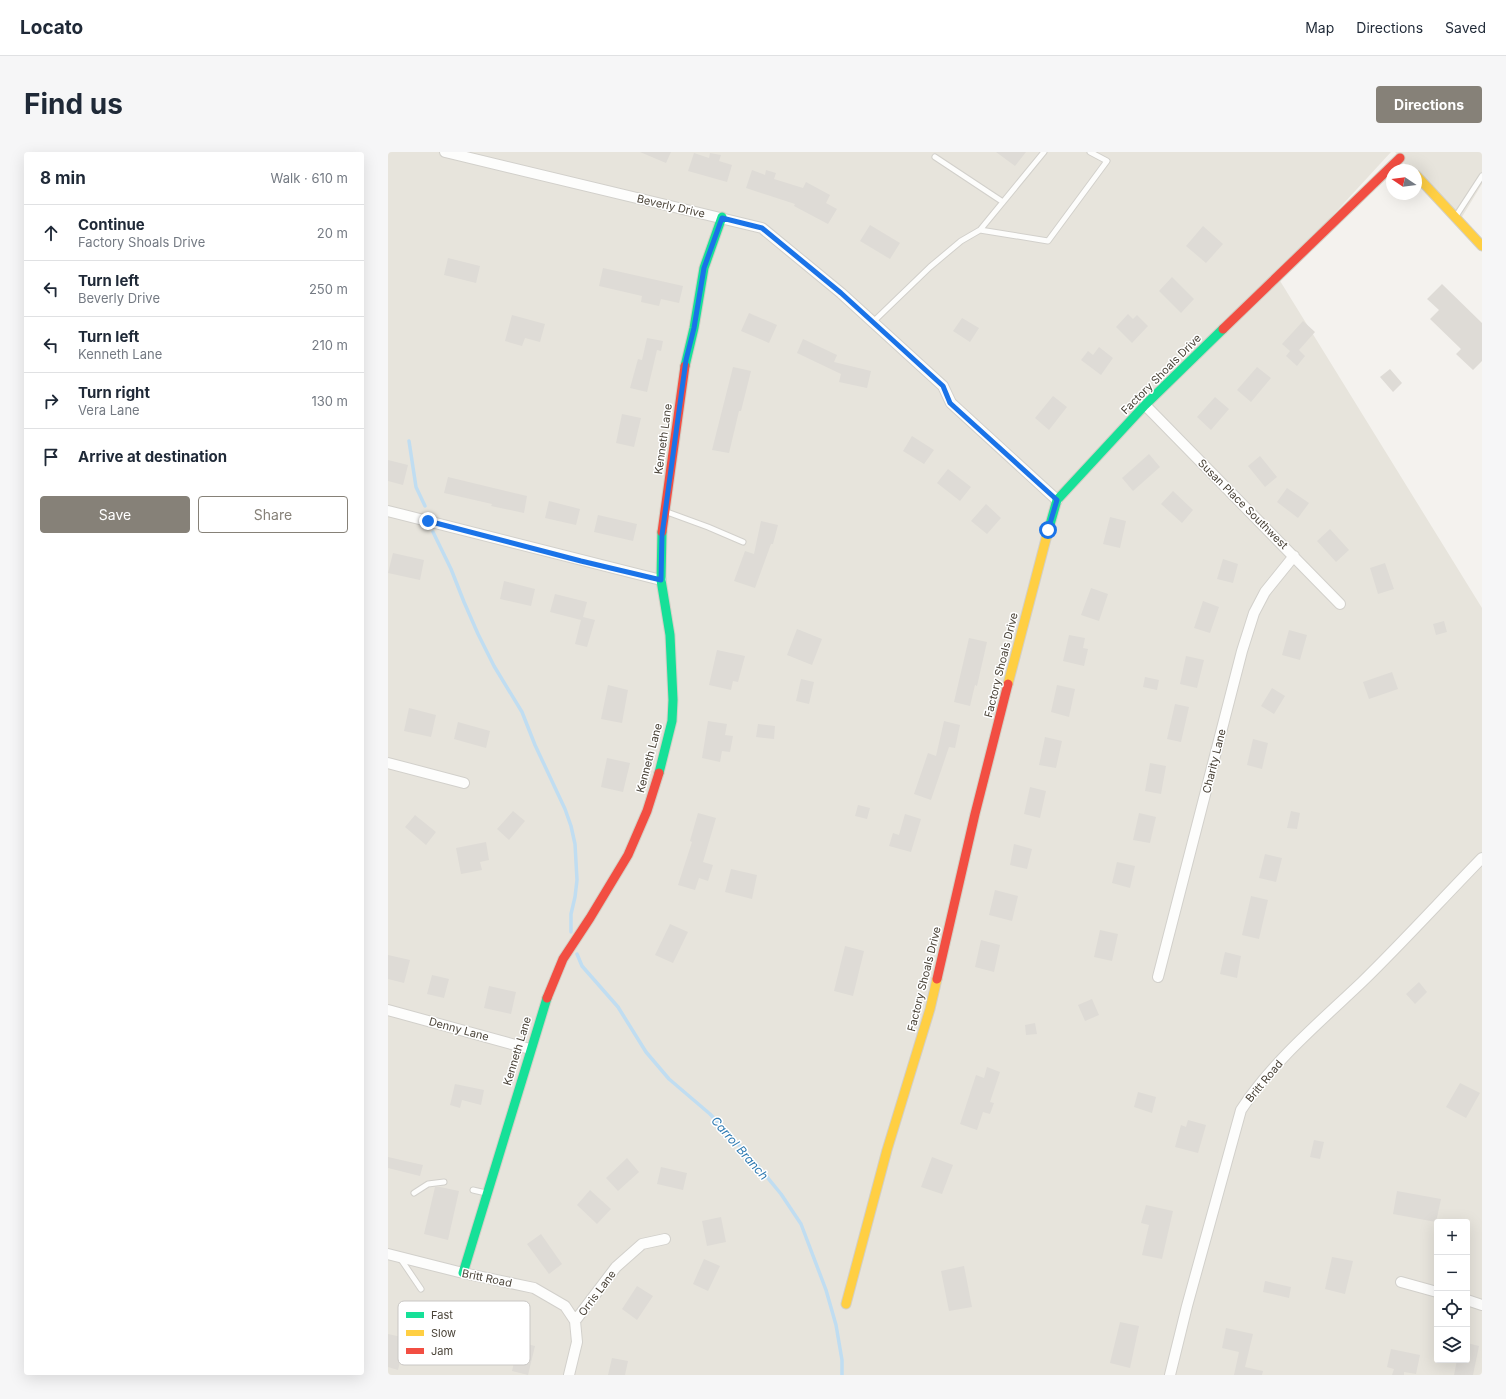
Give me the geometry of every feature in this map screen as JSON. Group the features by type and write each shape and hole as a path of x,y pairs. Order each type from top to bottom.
{"street":[{"name":"Beverly Drive","path":"445,152 762,228 841,293 943,386 950,403 1057,500"},
{"path":"1397,155 1406,164"},
{"name":"Factory Shoals Drive","path":"846,1304 887,1150 930,1009 975,814 1057,500 1145,405 1397,155"},
{"path":"1422,181 1482,246"},
{"name":"Kenneth Lane","path":"463,1273 545,1002 563,959 628,855 647,810 660,771 672,721 673,700 670,635 661,580 662,535 686,360 694,328 704,268 722,218"},
{"name":"Susan Place Southwest","path":"1145,405 1340,604"},
{"path":"388,511 661,580"},
{"name":"Charity Lane","path":"1158,977 1240,659 1254,613 1265,592 1294,556"},
{"path":"388,763 464,782"},
{"name":"Britt Road","path":"1170,1375 1189,1299 1241,1110 1250,1096 1282,1060 1373,971 1482,858"},
{"name":"Denny Lane","path":"388,1010 530,1049"},
{"name":"Orris Lane","path":"569,1375 577,1342 575,1321 616,1267 642,1244 665,1239"},
{"name":"Britt Road","path":"388,1254 463,1273 534,1288 565,1306 575,1321"},
{"path":"1401,1282 1434,1291"},
{"path":"1470,1301 1482,1304"}],"lane":[{"path":"873,322 930,267 961,241 980,230 1044,152"},
{"path":"980,230 1048,241 1107,161 1090,152"},
{"path":"936,157 1003,202"},
{"path":"1455,217 1482,176"},
{"path":"666,512 708,527 743,542"},
{"path":"414,1193 428,1184 444,1182"},
{"path":"473,1190 487,1193"},
{"path":"400,1257 421,1290"}],"shaded area":[{"path":"388,152 1391,152 1277,276 1482,608 1482,1375 388,1375"},
{"path":"1395,152 1482,152 1482,184 1457,225 1422,178 1422,164 1405,164"}],"building":[{"path":"640,152 671,152 666,163"},
{"path":"996,152 1026,152 1015,166"},
{"path":"694,153 709,158 710,153 721,155 719,161 732,165 727,182 688,171"},
{"path":"752,170 765,175 766,170 776,173 774,179 803,188 806,182 830,195 826,203 837,209 828,224 794,206 795,204 746,188"},
{"path":"870,225 900,243 890,259 860,241"},
{"path":"1203,226 1223,244 1206,263 1186,246"},
{"path":"448,258 480,266 476,283 444,275"},
{"path":"603,268 683,286 679,303 661,299 659,306 641,302 642,296 599,286"},
{"path":"1172,277 1194,299 1181,313 1159,291"},
{"path":"1442,284 1482,323 1482,361 1473,370 1456,354 1461,349 1430,319 1439,310 1427,299"},
{"path":"749,313 777,325 769,343 741,331"},
{"path":"1128,314 1133,319 1137,315 1148,326 1132,343 1116,327"},
{"path":"512,315 545,324 540,342 525,338 522,346 505,341"},
{"path":"962,318 979,328 970,342 953,331"},
{"path":"1303,321 1315,332 1299,350 1305,356 1297,366 1286,356 1290,351 1282,344"},
{"path":"647,338 663,341 661,351 657,350 647,392 630,388 638,359 642,360"},
{"path":"803,339 837,355 834,362 871,371 867,388 839,382 841,374 797,353"},
{"path":"1099,347 1113,358 1101,375 1081,360 1088,351 1093,355"},
{"path":"733,367 751,371 741,411 739,411 729,453 712,450"},
{"path":"1257,367 1271,378 1251,402 1237,390"},
{"path":"1390,369 1402,383 1393,392 1380,377"},
{"path":"1053,396 1067,407 1049,430 1035,418"},
{"path":"1215,397 1229,409 1211,430 1197,417"},
{"path":"622,414 641,418 634,447 616,443"},
{"path":"912,436 934,450 924,464 903,451"},
{"path":"1149,454 1160,467 1133,491 1122,478"},
{"path":"1260,456 1277,477 1265,487 1248,466"},
{"path":"388,460 408,465 403,485 388,481"},
{"path":"948,469 971,487 960,501 937,483"},
{"path":"448,477 527,496 524,513 491,506 492,504 444,493"},
{"path":"1287,488 1309,503 1298,518 1277,502"},
{"path":"1173,491 1193,510 1182,523 1161,504"},
{"path":"549,501 580,509 576,525 545,518"},
{"path":"986,504 1001,518 987,534 971,521"},
{"path":"598,515 637,524 633,541 594,532"},
{"path":"1110,517 1126,521 1120,548 1103,544"},
{"path":"761,521 778,525 773,544 771,544 755,588 734,581 745,551 754,554"},
{"path":"1330,529 1349,550 1336,562 1317,541"},
{"path":"393,553 424,560 420,580 388,573"},
{"path":"1223,559 1238,564 1233,583 1217,579"},
{"path":"1385,563 1394,589 1378,594 1370,568"},
{"path":"504,581 535,589 531,606 500,599"},
{"path":"1091,588 1108,594 1099,621 1081,615"},
{"path":"555,594 587,602 583,617 595,620 587,647 575,644 581,620 550,612"},
{"path":"1203,601 1219,607 1210,633 1194,628"},
{"path":"1444,621 1447,632 1436,635 1433,624"},
{"path":"797,629 822,639 812,665 787,655"},
{"path":"1289,630 1307,635 1300,660 1282,655"},
{"path":"1069,635 1085,638 1083,648 1088,649 1084,666 1063,661"},
{"path":"969,638 987,642 977,686 975,685 970,706 954,702"},
{"path":"717,650 745,656 738,682 733,681 731,690 709,685"},
{"path":"1186,656 1204,660 1197,688 1180,684"},
{"path":"1392,672 1398,689 1369,699 1363,682"},
{"path":"1145,677 1159,680 1157,690 1143,687"},
{"path":"801,679 814,682 809,704 796,701"},
{"path":"608,685 628,690 622,723 601,719"},
{"path":"1057,685 1075,689 1069,717 1051,712"},
{"path":"1272,688 1285,696 1274,714 1261,706"},
{"path":"1175,704 1189,707 1181,742 1167,739"},
{"path":"409,708 436,715 431,737 404,731"},
{"path":"708,721 727,724 725,735 733,736 730,752 722,751 720,762 702,758"},
{"path":"944,721 960,725 955,748 949,747 931,800 914,794 928,753 936,756"},
{"path":"458,722 490,731 486,748 454,739"},
{"path":"758,724 775,726 774,739 756,737"},
{"path":"1045,737 1062,741 1056,768 1039,765"},
{"path":"1253,739 1268,743 1262,769 1247,765"},
{"path":"607,758 630,763 623,792 601,787"},
{"path":"1150,763 1166,766 1161,794 1145,791"},
{"path":"1030,787 1046,791 1040,818 1024,814"},
{"path":"858,805 870,808 867,819 855,816"},
{"path":"513,811 525,821 509,840 497,829"},
{"path":"1291,811 1300,813 1297,829 1287,828"},
{"path":"698,813 716,818 703,862 713,865 708,881 699,878 695,890 678,885 692,842 690,841"},
{"path":"1139,813 1156,817 1150,843 1133,840"},
{"path":"905,814 921,819 911,852 889,846 893,833 899,835"},
{"path":"415,815 436,832 426,845 405,827"},
{"path":"486,842 489,860 480,862 482,870 461,874 456,848"},
{"path":"1014,844 1032,849 1027,869 1010,865"},
{"path":"1265,854 1282,858 1276,882 1259,878"},
{"path":"1117,862 1135,866 1130,888 1112,883"},
{"path":"731,869 757,875 752,899 725,892"},
{"path":"995,890 1018,896 1012,921 989,915"},
{"path":"1251,896 1268,900 1259,939 1242,935"},
{"path":"670,924 688,932 673,963 655,955"},
{"path":"1100,930 1118,934 1112,961 1094,957"},
{"path":"981,940 1000,945 994,972 975,967"},
{"path":"845,946 864,951 853,996 834,991"},
{"path":"1225,952 1241,956 1237,978 1220,974"},
{"path":"388,955 410,960 404,983 388,979"},
{"path":"432,975 449,979 444,998 427,994"},
{"path":"1419,982 1427,992 1415,1004 1406,994"},
{"path":"489,986 516,992 511,1014 484,1008"},
{"path":"1092,999 1099,1015 1085,1021 1078,1005"},
{"path":"1035,1023 1037,1034 1026,1035 1025,1025"},
{"path":"987,1067 1000,1072 990,1102 994,1103 990,1114 983,1112 977,1130 960,1124 976,1075 984,1078"},
{"path":"1460,1083 1480,1093 1466,1118 1446,1107"},
{"path":"455,1084 484,1090 481,1105 462,1100 460,1108 450,1105"},
{"path":"1138,1092 1156,1097 1152,1113 1134,1107"},
{"path":"1188,1120 1206,1125 1198,1153 1175,1147 1181,1125 1186,1127"},
{"path":"1314,1140 1324,1142 1320,1159 1310,1157"},
{"path":"388,1157 423,1165 420,1176 388,1168"},
{"path":"932,1157 953,1165 942,1194 921,1187"},
{"path":"627,1158 639,1172 618,1191 606,1178"},
{"path":"661,1167 687,1173 683,1190 657,1184"},
{"path":"435,1187 459,1191 448,1240 424,1234"},
{"path":"590,1190 611,1209 597,1224 577,1205"},
{"path":"1397,1191 1441,1199 1437,1219 1434,1219 1434,1222 1393,1214"},
{"path":"1146,1205 1173,1211 1162,1259 1142,1255 1149,1225 1141,1223"},
{"path":"721,1217 726,1242 707,1246 702,1221"},
{"path":"541,1234 562,1264 549,1274 527,1244"},
{"path":"1332,1257 1353,1261 1345,1294 1325,1289"},
{"path":"704,1259 720,1266 708,1291 693,1284"},
{"path":"964,1266 972,1307 949,1311 941,1271"},
{"path":"1265,1281 1291,1287 1289,1298 1263,1292"},
{"path":"637,1286 653,1296 637,1320 622,1309"},
{"path":"1120,1322 1139,1326 1130,1368 1110,1363"},
{"path":"1226,1328 1253,1334 1245,1367 1263,1371 1262,1375 1234,1375 1239,1352 1222,1348"},
{"path":"388,1334 398,1336 398,1365 399,1365 398,1370 388,1367"},
{"path":"1470,1344 1479,1346 1473,1375 1454,1375 1456,1363 1470,1363"},
{"path":"530,1345 535,1346 528,1375 512,1371 513,1365 530,1365"},
{"path":"1391,1349 1420,1355 1416,1374 1404,1372 1404,1375 1392,1375 1394,1369 1387,1367"},
{"path":"612,1358 628,1361 625,1375 608,1375"}],"waterway":[{"path":"409,441 416,487 425,506"},
{"path":"433,532 451,569 478,634 494,666 522,712 535,745 565,809 571,826 575,844 577,880 571,914 571,932"},
{"name":"Carrol Branch","path":"577,954 582,966 618,1007 646,1052 669,1079 710,1114 758,1166 781,1194 801,1224 826,1290 836,1325 842,1360 842,1375"}],"traffic: fast":[{"path":"685,366 694,328 704,268 722,217"},
{"path":"1047,535 1057,500 1145,405 1223,329"},
{"path":"659,773 672,721 673,700 670,635 661,580 662,532"},
{"path":"463,1273 547,998"}],"traffic: slow":[{"path":"1422,181 1482,246"},
{"path":"1008,684 1047,535"},
{"path":"846,1304 887,1150 930,1009 937,979"}],"traffic: jam":[{"path":"1223,329 1400,158"},
{"path":"662,532 685,366"},
{"path":"937,979 975,814 1008,684"},
{"path":"547,998 563,959 628,855 647,811 659,773"}],"route":[{"path":"428,521 581,561 661,580 662,535 686,360 694,328 704,268 722,218 762,228 841,293 943,386 950,403 1057,500 1048,530"}]}
